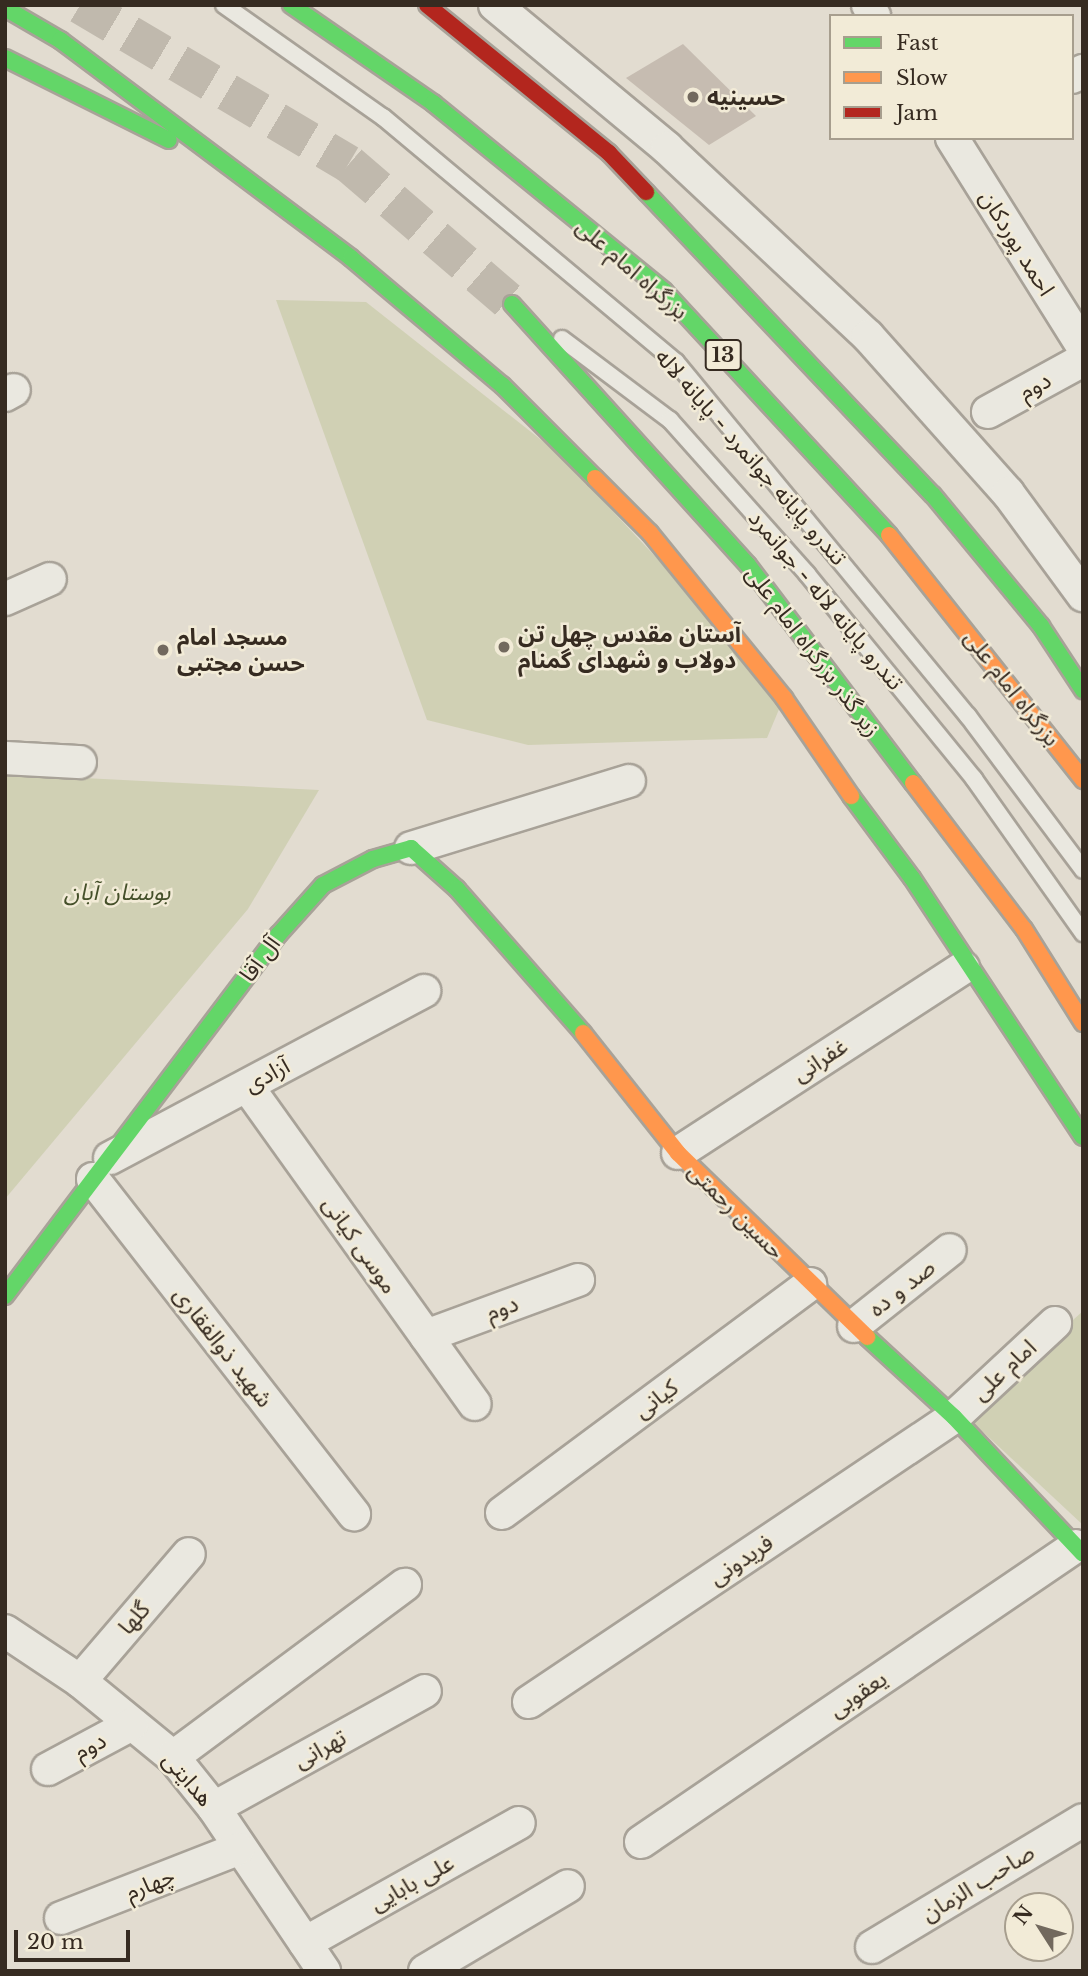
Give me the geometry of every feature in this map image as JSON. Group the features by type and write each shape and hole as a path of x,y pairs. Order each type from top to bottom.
{"main road":[{"name":"بزرگراه امام علی","path":"291,5 433,103 664,291 916,565 1083,780"},
{"path":"427,5 609,153 933,495 1041,626 1083,690"},
{"path":"5,8 60,40 250,178 502,385 650,533 785,698 835,775 912,878 1083,1137"},
{"path":"5,58 250,178"},
{"name":"زیر گذر بزرگراه امام علی","path":"517,309 748,565 1024,929 1083,1023"},
{"name":"حسین رحمتی","path":"411,848 457,889 554,999 678,1153 810,1284 954,1417 1080,1550"},
{"name":"آل آقا","path":"5,1296 279,934 323,885 373,859 411,848"}],"street":[{"path":"495,5 667,148 868,336 1008,492 1083,595"},
{"name":"احمد پوردکان","path":"963,142 1083,347"},
{"name":"دوم","path":"988,412 1083,360"},
{"path":"5,599 50,579"},
{"path":"5,758 80,762"},
{"name":"آل آقا","path":"411,848 629,781"},
{"name":"غفرانی","path":"678,1153 962,968"},
{"name":"آزادی","path":"101,1169 247,1086 424,991"},
{"name":"موسی کیانی","path":"247,1086 475,1404"},
{"name":"شهید ذوالفقاری","path":"101,1169 354,1514"},
{"name":"صد و ده","path":"854,1326 950,1250"},
{"name":"دوم","path":"426,1336 578,1280"},
{"name":"کیانی","path":"502,1513 810,1284"},
{"name":"امام علی","path":"954,1417 1055,1323"},
{"name":"فریدونی","path":"529,1702 954,1417"},
{"name":"یعقوبی","path":"641,1842 1080,1550"},
{"name":"گلها","path":"80,1681 189,1554"},
{"path":"173,1757 405,1584"},
{"name":"هدایتی","path":"5,1631 80,1681 173,1757 214,1808 238,1849 324,1971"},
{"name":"تهرانی","path":"214,1808 425,1691"},
{"name":"دوم","path":"48,1769 132,1724"},
{"name":"صاحب الزمان","path":"872,1947 1083,1820"},
{"name":"علی بابایی","path":"305,1943 519,1823"},
{"name":"چهارم","path":"61,1918 238,1849"},
{"path":"425,1971 568,1886"}],"lane":[{"name":"تندرو پایانه جوانمرد - پایانه لاله","path":"224,5 383,117 676,362 968,716 1083,870"},
{"name":"تندرو پایانه لاله - جوانمرد","path":"517,309 583,352 679,430 807,575 974,779 1083,933"}],"green space":[{"path":"276,300 366,302 559,454 785,695 767,738 528,745 427,720"},
{"name":"بوستان آبان","path":"5,774 319,790 248,909 5,1199"},
{"path":"1083,1311 1083,1525 966,1416"}],"building":[{"name":"حسینیه","path":"683,44 756,116 709,145 626,78"}],"tunnel":[{"path":"80,5 349,164 512,304"}],"traffic: fast":[{"path":"291,5 433,103 664,291 889,535"},
{"path":"5,8 60,40 351,258 502,385 595,478"},
{"path":"5,58 169,140"},
{"path":"646,192 933,495 1041,626 1083,690"},
{"path":"512,304 748,565 913,783"},
{"path":"851,796 912,878 1083,1137"},
{"path":"5,1296 279,934 323,885 373,859 411,848 457,889 583,1033"},
{"path":"867,1337 954,1417 1083,1554"}],"traffic: slow":[{"path":"595,478 650,533 784,698 851,796"},
{"path":"889,535 1083,780"},
{"path":"913,783 1024,929 1083,1023"},
{"path":"583,1033 678,1153 867,1337"}],"traffic: jam":[{"path":"427,5 609,153 646,192"}],"place":[{"name":"حسینیه","path":"693,97"},
{"name":"آستان مقدس چهل تن دولاب و شهدای گمنام","path":"504,647"},
{"name":"مسجد امام حسن مجتبی","path":"163,650"}]}
